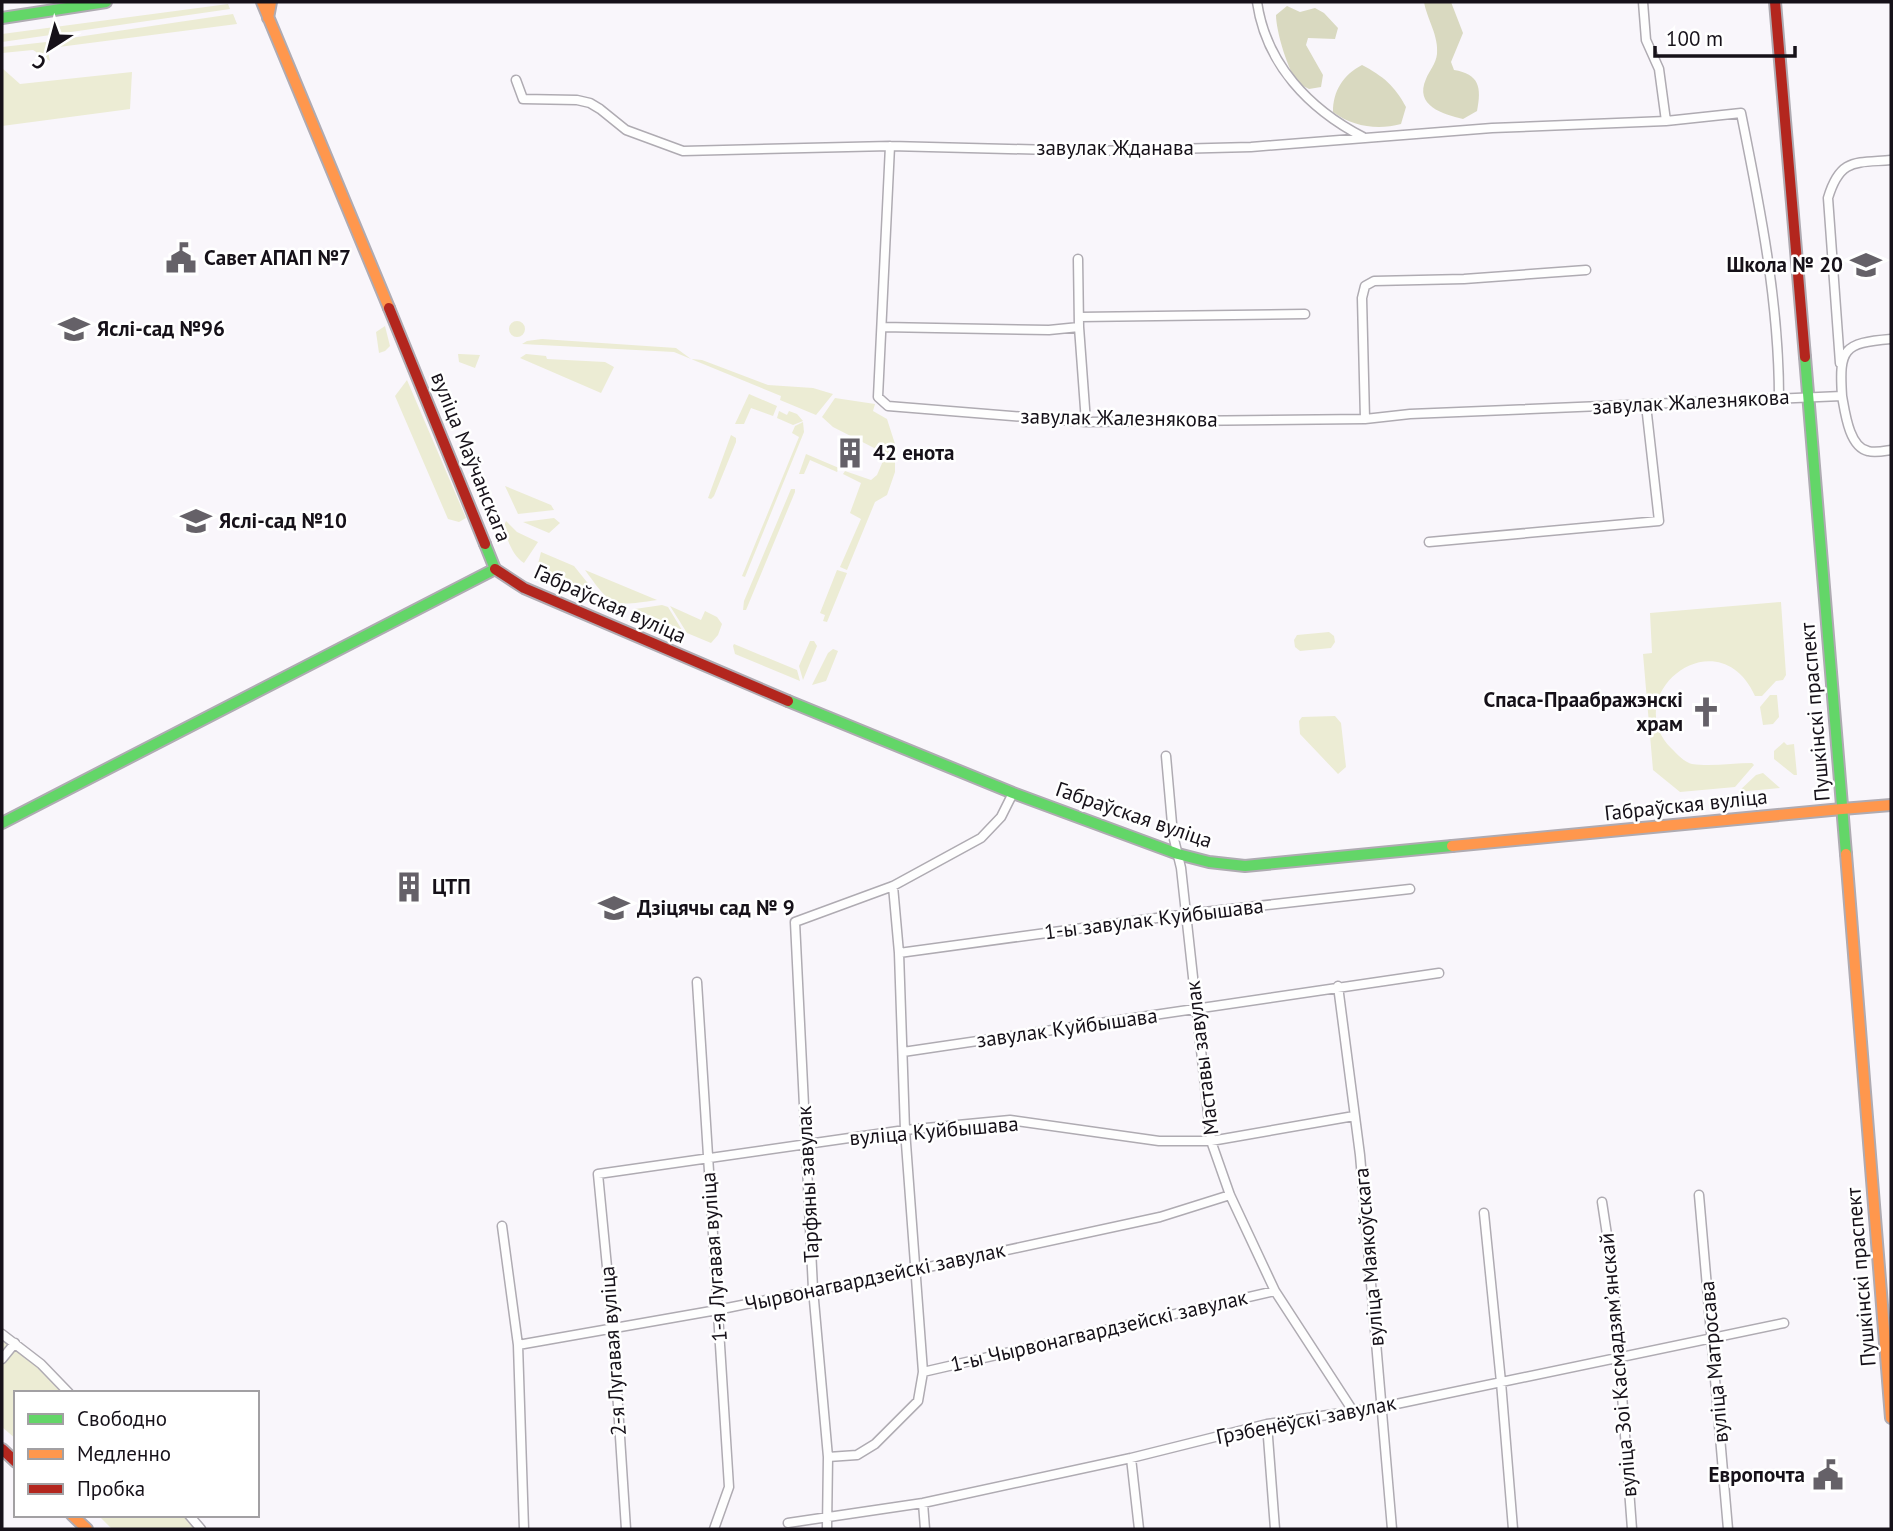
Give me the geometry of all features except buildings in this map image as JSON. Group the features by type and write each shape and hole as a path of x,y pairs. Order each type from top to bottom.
{"main road":[{"path":"2,18 106,2"},
{"name":"вуліца Маўчанскага","path":"2,824 495,569 447,446 262,2"},
{"path":"268,18 271,2"},
{"name":"Пушкінскі праспект","path":"1775,2 1891,1418"},
{"name":"Габраўская вуліца","path":"495,569 536,593 800,706 1013,793 1178,854 1209,862 1245,866 1891,805"},
{"path":"74,1517 87,1529"}],"street":[{"path":"1257,2 1264,34 1272,53 1292,81 1317,108 1364,138"},
{"path":"1643,2 1646,40 1659,69 1666,121"},
{"name":"завулак Жданава","path":"516,80 523,99 577,100 590,103 626,130 683,151 890,146 1092,151 1251,147 1492,128 1666,121 1741,113 1765,233 1778,359 1779,398"},
{"path":"890,146 882,327 1049,330 1079,327"},
{"path":"1891,160 1854,163 1840,170 1828,198 1842,396 1853,438 1860,448 1870,452 1891,450"},
{"path":"1078,259 1079,327 1086,422"},
{"path":"1364,419 1362,298 1365,286 1374,281 1464,279 1586,270"},
{"path":"1079,317 1305,314"},
{"name":"завулак Жалезнякова","path":"882,327 878,397 888,406 1086,422 1364,419 1410,414 1842,396"},
{"path":"1840,363 1853,346 1862,341 1891,339"},
{"path":"1429,542 1659,522 1646,405"},
{"name":"Маставы завулак","path":"1166,756 1173,835 1186,914 1211,1141 1230,1195 1275,1291 1353,1411"},
{"path":"828,1457 857,1455 876,1444 918,1401 923,1371 905,1130 899,953 893,886 981,838 1001,817 1013,793"},
{"name":"Тарфяны завулак","path":"827,1529 828,1457 813,1289 795,922 893,886"},
{"name":"1-ы завулак Куйбышава","path":"899,953 1186,914 1410,889"},
{"name":"завулак Куйбышава","path":"903,1052 1439,973"},
{"name":"1-я Лугавая вуліца","path":"697,982 729,1488 713,1529"},
{"name":"вуліца Маякоўскага","path":"1338,986 1360,1155 1392,1529"},
{"name":"вуліца Куйбышава","path":"598,1174 905,1130 1010,1119 1159,1141 1211,1141 1354,1116"},
{"name":"2-я Лугавая вуліца","path":"598,1174 613,1329 626,1529"},
{"name":"Чырвонагвардзейскі завулак","path":"517,1345 717,1310 915,1270 1160,1217 1230,1195"},
{"name":"вуліца Матросава","path":"1699,1195 1728,1529"},
{"name":"вуліца Зоі Касмадзямʼянскай","path":"1602,1202 1613,1274 1632,1529"},
{"path":"1484,1213 1513,1529"},
{"path":"502,1226 517,1345 524,1529"},
{"name":"1-ы Чырвонагвардзейскі завулак","path":"923,1371 1275,1291"},
{"name":"Грэбенёўскі завулак","path":"788,1523 923,1503 1131,1458 1267,1424 1382,1407 1784,1323"},
{"path":"2,1334 41,1364 67,1391"},
{"path":"2,1359 15,1343"},
{"path":"1267,1424 1275,1529"},
{"path":"1131,1458 1139,1529"},
{"path":"923,1503 925,1529"}],"green space":[{"path":"1424,2 1451,2 1463,33 1451,62 1454,70 1474,78 1479,95 1477,111 1463,119 1439,111 1427,102 1424,96 1423,88 1435,61 1437,47"},
{"path":"228,4 230,9 2,42 2,34"},
{"path":"1287,6 1300,12 1315,8 1324,13 1338,28 1335,39 1308,38 1306,45 1323,75 1321,87 1309,89 1300,85 1287,61 1280,41 1276,15"},
{"path":"233,14 237,24 51,48 50,41"},
{"path":"46,42 50,61 33,50 2,53 2,47"},
{"path":"1362,65 1388,82 1402,100 1406,107 1401,124 1366,126 1333,112 1340,84"},
{"path":"2,68 20,84 132,72 130,109 2,126"},
{"path":"517,321 523,323 523,335 517,337 511,335 509,329 511,323"},
{"path":"385,326 390,346 379,353 376,332"},
{"path":"542,339 676,348 691,359 674,352 522,344"},
{"path":"458,354 480,355 475,368 459,362"},
{"path":"526,354 546,356 547,359 605,362 614,367 601,393 520,358"},
{"path":"691,359 702,360 768,385 813,388 833,394 816,415 780,400 781,396"},
{"path":"407,380 466,518 459,522 448,519 395,396"},
{"path":"749,394 777,406 773,416 751,408 744,424 735,424"},
{"path":"835,398 875,404 873,411 887,419 895,444 895,472 887,495 875,502 847,570 840,567 861,519 850,513 861,483 843,474 845,471 871,480 877,475 883,461 878,450 833,427 822,417"},
{"path":"779,411 787,415 789,411 797,414 803,421 793,425 777,418"},
{"path":"803,422 804,432 745,577 742,576 799,437 792,433 795,426"},
{"path":"731,435 736,438 736,442 714,496 708,498"},
{"path":"806,454 839,468 837,472 810,460 804,474 799,474"},
{"path":"505,486 551,505 554,510 518,514"},
{"path":"791,489 795,489 795,492 746,610 743,610 744,601"},
{"path":"554,518 560,523 549,533 523,522"},
{"path":"506,521 517,532 538,542 524,563 516,556 503,528"},
{"path":"541,552 574,566 595,592 537,568"},
{"path":"585,570 657,600 614,602 601,591"},
{"path":"837,570 847,573 827,622 823,621 825,615 820,613"},
{"path":"1781,602 1786,675 1762,696 1755,696 1739,673 1719,662 1698,663 1679,671 1665,686 1657,706 1658,727 1681,758 1699,765 1754,765 1735,787 1680,792 1653,770 1643,654 1652,653 1650,613"},
{"path":"662,605 668,607 682,630 635,609"},
{"path":"670,606 701,620 705,611 717,617 722,624 718,635 711,643 687,633"},
{"path":"1329,632 1334,636 1335,642 1331,648 1300,651 1295,647 1294,640 1297,635"},
{"path":"810,641 814,641 817,646 803,680 799,666"},
{"path":"734,644 797,670 800,681 735,654"},
{"path":"833,649 838,651 826,681 812,685 828,653"},
{"path":"1770,695 1777,695 1779,717 1773,724 1763,725 1760,707"},
{"path":"1335,716 1341,723 1346,767 1338,774 1300,734 1299,721 1302,717"},
{"path":"1784,742 1787,745 1794,744 1797,775 1774,759 1774,751"},
{"path":"1763,773 1780,788 1738,792 1756,775"},
{"path":"2,1338 30,1360 60,1391 14,1391 14,1437 2,1427"},
{"path":"100,1517 184,1517 195,1529 112,1529"}],"traffic: fast":[{"path":"2,18 106,2"},
{"path":"1805,357 1846,854"},
{"path":"2,823 495,569 485,544"},
{"path":"788,701 1013,793 1178,854 1209,862 1245,866 1452,846"}],"traffic: slow":[{"path":"262,2 389,308"},
{"path":"268,18 271,2"},
{"path":"1842,809 1891,805"},
{"path":"1452,846 1842,809"},
{"path":"1846,854 1891,1418"},
{"path":"74,1517 87,1529"}],"traffic: jam":[{"path":"1775,2 1805,357"},
{"path":"389,308 485,544"},
{"path":"495,569 524,588 788,701"},
{"path":"2,1449 14,1460"}],"place":[{"name":"Савет АПАП №7","path":"181,258"},
{"name":"Школа № 20","path":"1866,265"},
{"name":"Яслі-сад №96","path":"74,329"},
{"name":"42 енота","path":"850,453"},
{"name":"Яслі-сад №10","path":"196,521"},
{"name":"Спаса-Праабражэнскі храм","path":"1706,712"},
{"name":"ЦТП","path":"409,887"},
{"name":"Дзіцячы сад № 9","path":"614,908"},
{"name":"Европочта","path":"1828,1475"}]}
